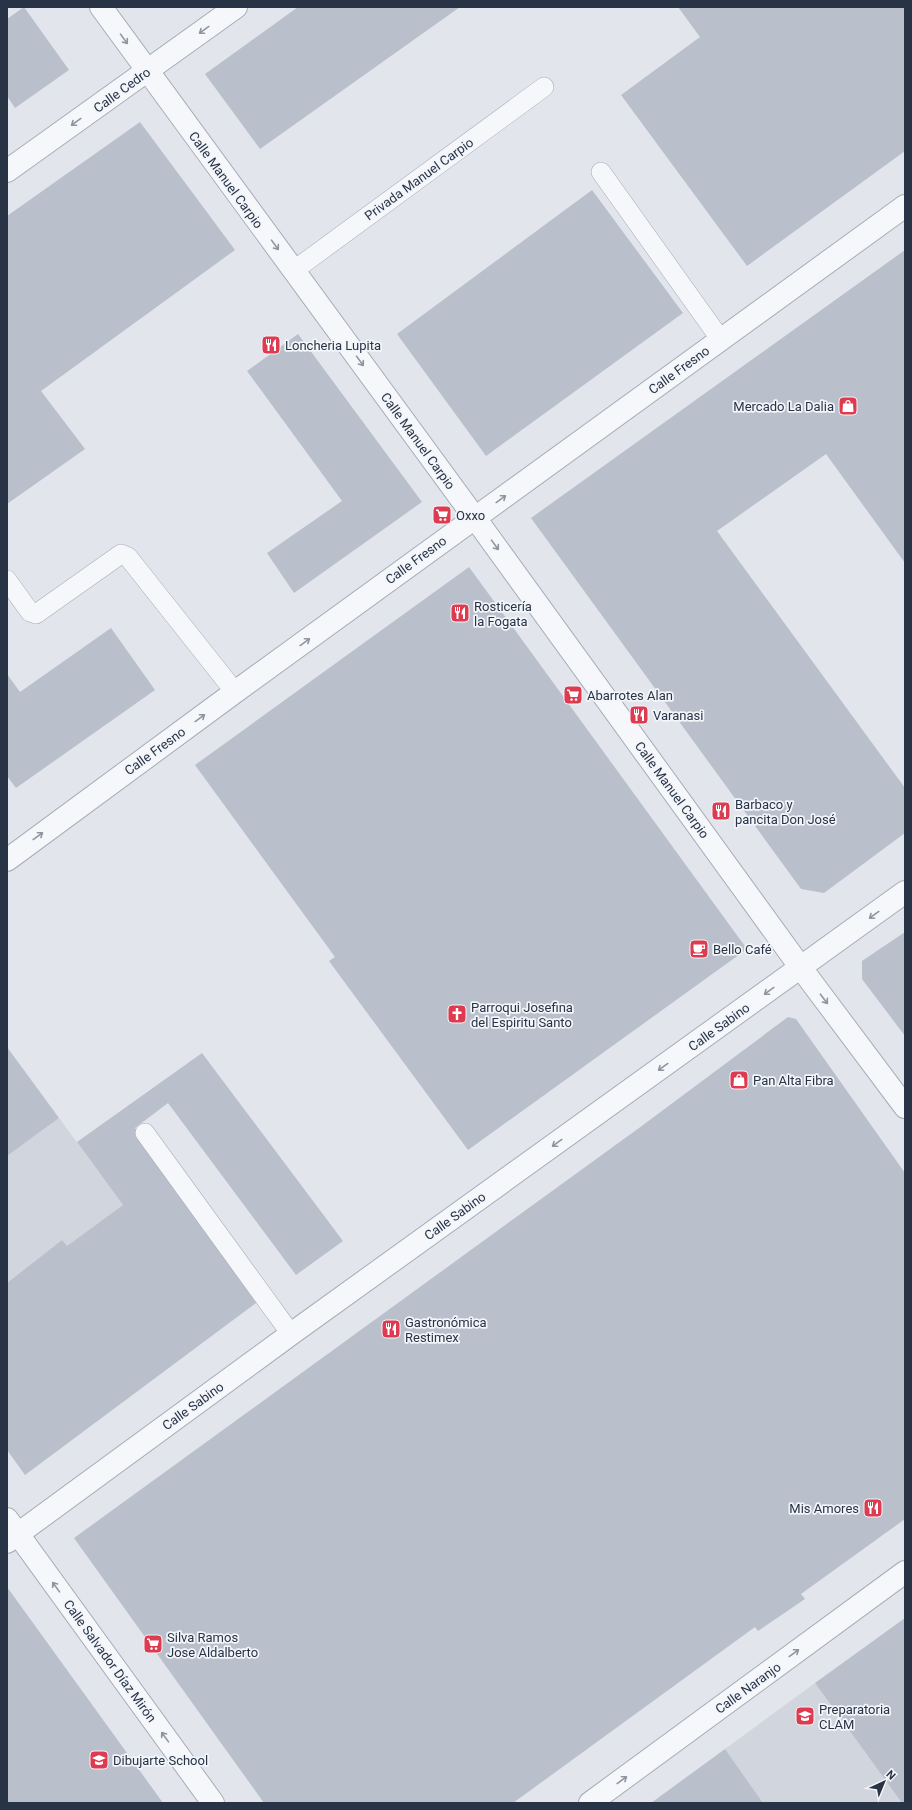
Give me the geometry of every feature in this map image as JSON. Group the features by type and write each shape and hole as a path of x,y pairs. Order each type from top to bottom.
{"street":[{"name":"Calle Manuel Carpio","path":"101,7 147,72 475,518 801,968 905,1107"},
{"name":"Calle Cedro","path":"7,172 236,7"},
{"name":"Calle Fresno","path":"7,860 235,692 905,206"},
{"name":"Calle Sabino","path":"11,1532 291,1334 905,892"},
{"name":"Calle Salvador Díaz Mirón","path":"11,1532 213,1803"},
{"name":"Calle Naranjo","path":"590,1803 905,1572"}],"lane":[{"name":"Privada Manuel Carpio","path":"293,271 544,87"},
{"path":"601,172 721,340"},
{"path":"7,580 30,612 36,614 121,554 128,557 235,692"},
{"path":"145,1133 291,1334"}],"shaded area":[{"path":"59,1118 123,1205 67,1246 62,1240 7,1283 7,1156"},
{"name":"Preparatoria CLAM","path":"815,1683 902,1803 763,1803 725,1749"}],"building":[{"path":"24,7 69,70 15,108 7,96 7,19"},
{"path":"298,7 460,7 260,149 205,74"},
{"path":"678,7 905,7 905,151 747,266 621,95 700,37"},
{"path":"140,122 235,250 41,391 85,449 7,504 7,216"},
{"path":"592,190 683,313 486,456 397,334"},
{"path":"905,250 905,563 826,454 717,531 905,788 905,833 824,893 801,889 531,518"},
{"path":"298,334 422,502 294,593 267,553 342,501 247,371"},
{"path":"469,567 747,949 468,1150 329,961 335,957 195,765"},
{"path":"111,628 155,690 16,788 7,776 7,674 20,692"},
{"path":"905,932 905,1036 862,979 862,961"},
{"path":"788,1017 796,1019 905,1173 905,1519 801,1594 805,1599 758,1631 755,1627 513,1803 264,1803 74,1538 639,1128"},
{"path":"7,1047 59,1118 7,1156"},
{"path":"202,1053 343,1241 296,1275 168,1103 135,1128 260,1300 25,1475 7,1450 7,1283 62,1240 67,1246 123,1205 77,1142"},
{"path":"7,1587 114,1735 163,1803 7,1803"},
{"path":"905,1618 905,1803 902,1803 815,1683"},
{"path":"725,1749 763,1803 651,1803"}],"place":[{"name":"Loncheria Lupita","path":"271,345"},
{"name":"Mercado La Dalia","path":"848,406"},
{"name":"Oxxo","path":"442,515"},
{"name":"Rosticería la Fogata","path":"460,613"},
{"name":"Abarrotes Alan","path":"573,695"},
{"name":"Varanasi","path":"639,715"},
{"name":"Barbaco y pancita Don José","path":"721,811"},
{"name":"Bello Café","path":"699,949"},
{"name":"Parroqui Josefina del Espiritu Santo","path":"457,1014"},
{"name":"Pan Alta Fibra","path":"739,1080"},
{"name":"Gastronómica Restimex","path":"391,1329"},
{"name":"Mis Amores","path":"873,1508"},
{"name":"Silva Ramos Jose Aldalberto","path":"153,1644"},
{"name":"Preparatoria CLAM","path":"805,1716"},
{"name":"Dibujarte School","path":"99,1760"}]}
